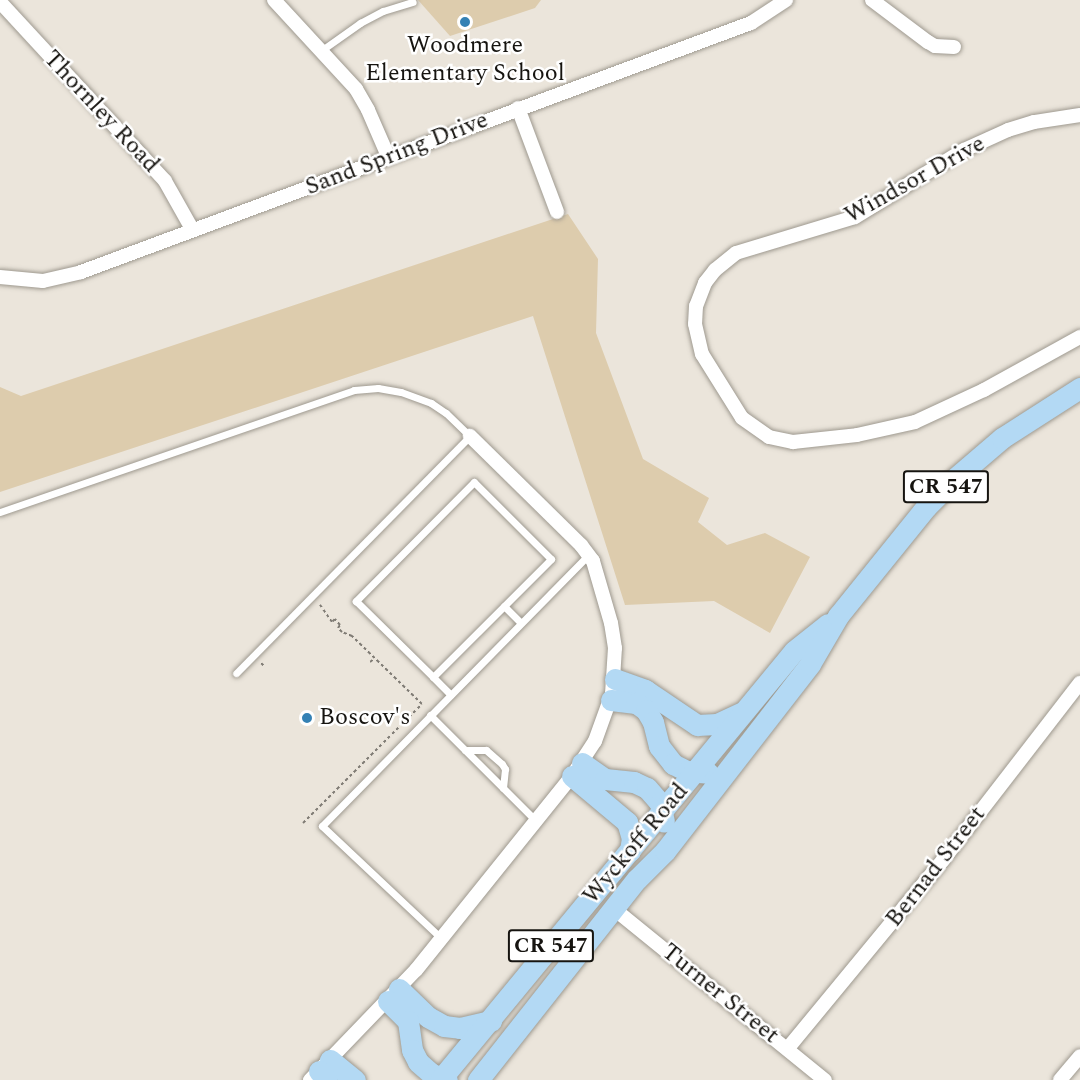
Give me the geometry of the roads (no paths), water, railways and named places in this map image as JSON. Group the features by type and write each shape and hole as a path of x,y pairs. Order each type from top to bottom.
{"main road":[{"name":"Wyckoff Road","path":"474,1079 510,1040 637,879 665,851 810,664 838,616 927,507 953,480 1002,438 1080,388"},
{"name":"Wyckoff Road","path":"443,1080 488,1021 696,773 794,651 838,616"},
{"path":"615,679 645,690 697,725 717,724 744,711"},
{"path":"610,700 631,701 641,705 652,722 658,746 666,758 680,769 696,773 730,767"},
{"path":"577,770 605,779 644,786 657,798 663,812 662,836 637,879"},
{"path":"577,770 627,822 632,838 630,851"},
{"path":"394,995 444,1026 460,1029 499,1019 506,1021 510,1028 510,1040"},
{"path":"394,995 408,1021 412,1050 418,1062 443,1080"},
{"path":"322,1073 355,1080"}],"street":[{"path":"274,0 356,89 388,156"},
{"name":"Sand Spring Drive","path":"0,277 23,281 53,280 81,272 751,23 786,0"},
{"path":"872,0 928,42 935,46 954,47"},
{"name":"Thornley Road","path":"0,2 165,181 192,229"},
{"path":"518,108 557,212"},
{"name":"Windsor Drive","path":"1080,116 1034,122 1008,130 964,150 855,217 736,253 714,270 705,283 696,306 695,324 702,354 742,418 769,437 793,442 857,435 915,422 984,390 1080,337"},
{"path":"322,1073 442,939 577,770 600,730 615,679 615,648 611,623 598,572 589,554 470,436"},
{"name":"Bernad Street","path":"788,1048 943,860 1080,683"},
{"name":"Turner Street","path":"613,909 825,1080"},
{"path":"1060,1080 1080,1056"}],"lane":[{"path":"322,50 360,23 383,11 413,2"},
{"path":"0,512 366,388 401,392 431,403 446,412 470,436 236,673"},
{"path":"433,677 551,559 474,482 356,601 451,695"},
{"path":"442,939 321,826 589,554"},
{"path":"504,606 520,622"},
{"path":"430,715 536,820"},
{"path":"465,750 486,750 502,764 505,769 503,788"}],"place":[{"name":"Woodmere Elementary School","path":"465,22"},
{"name":"Boscov's","path":"307,718"}]}
